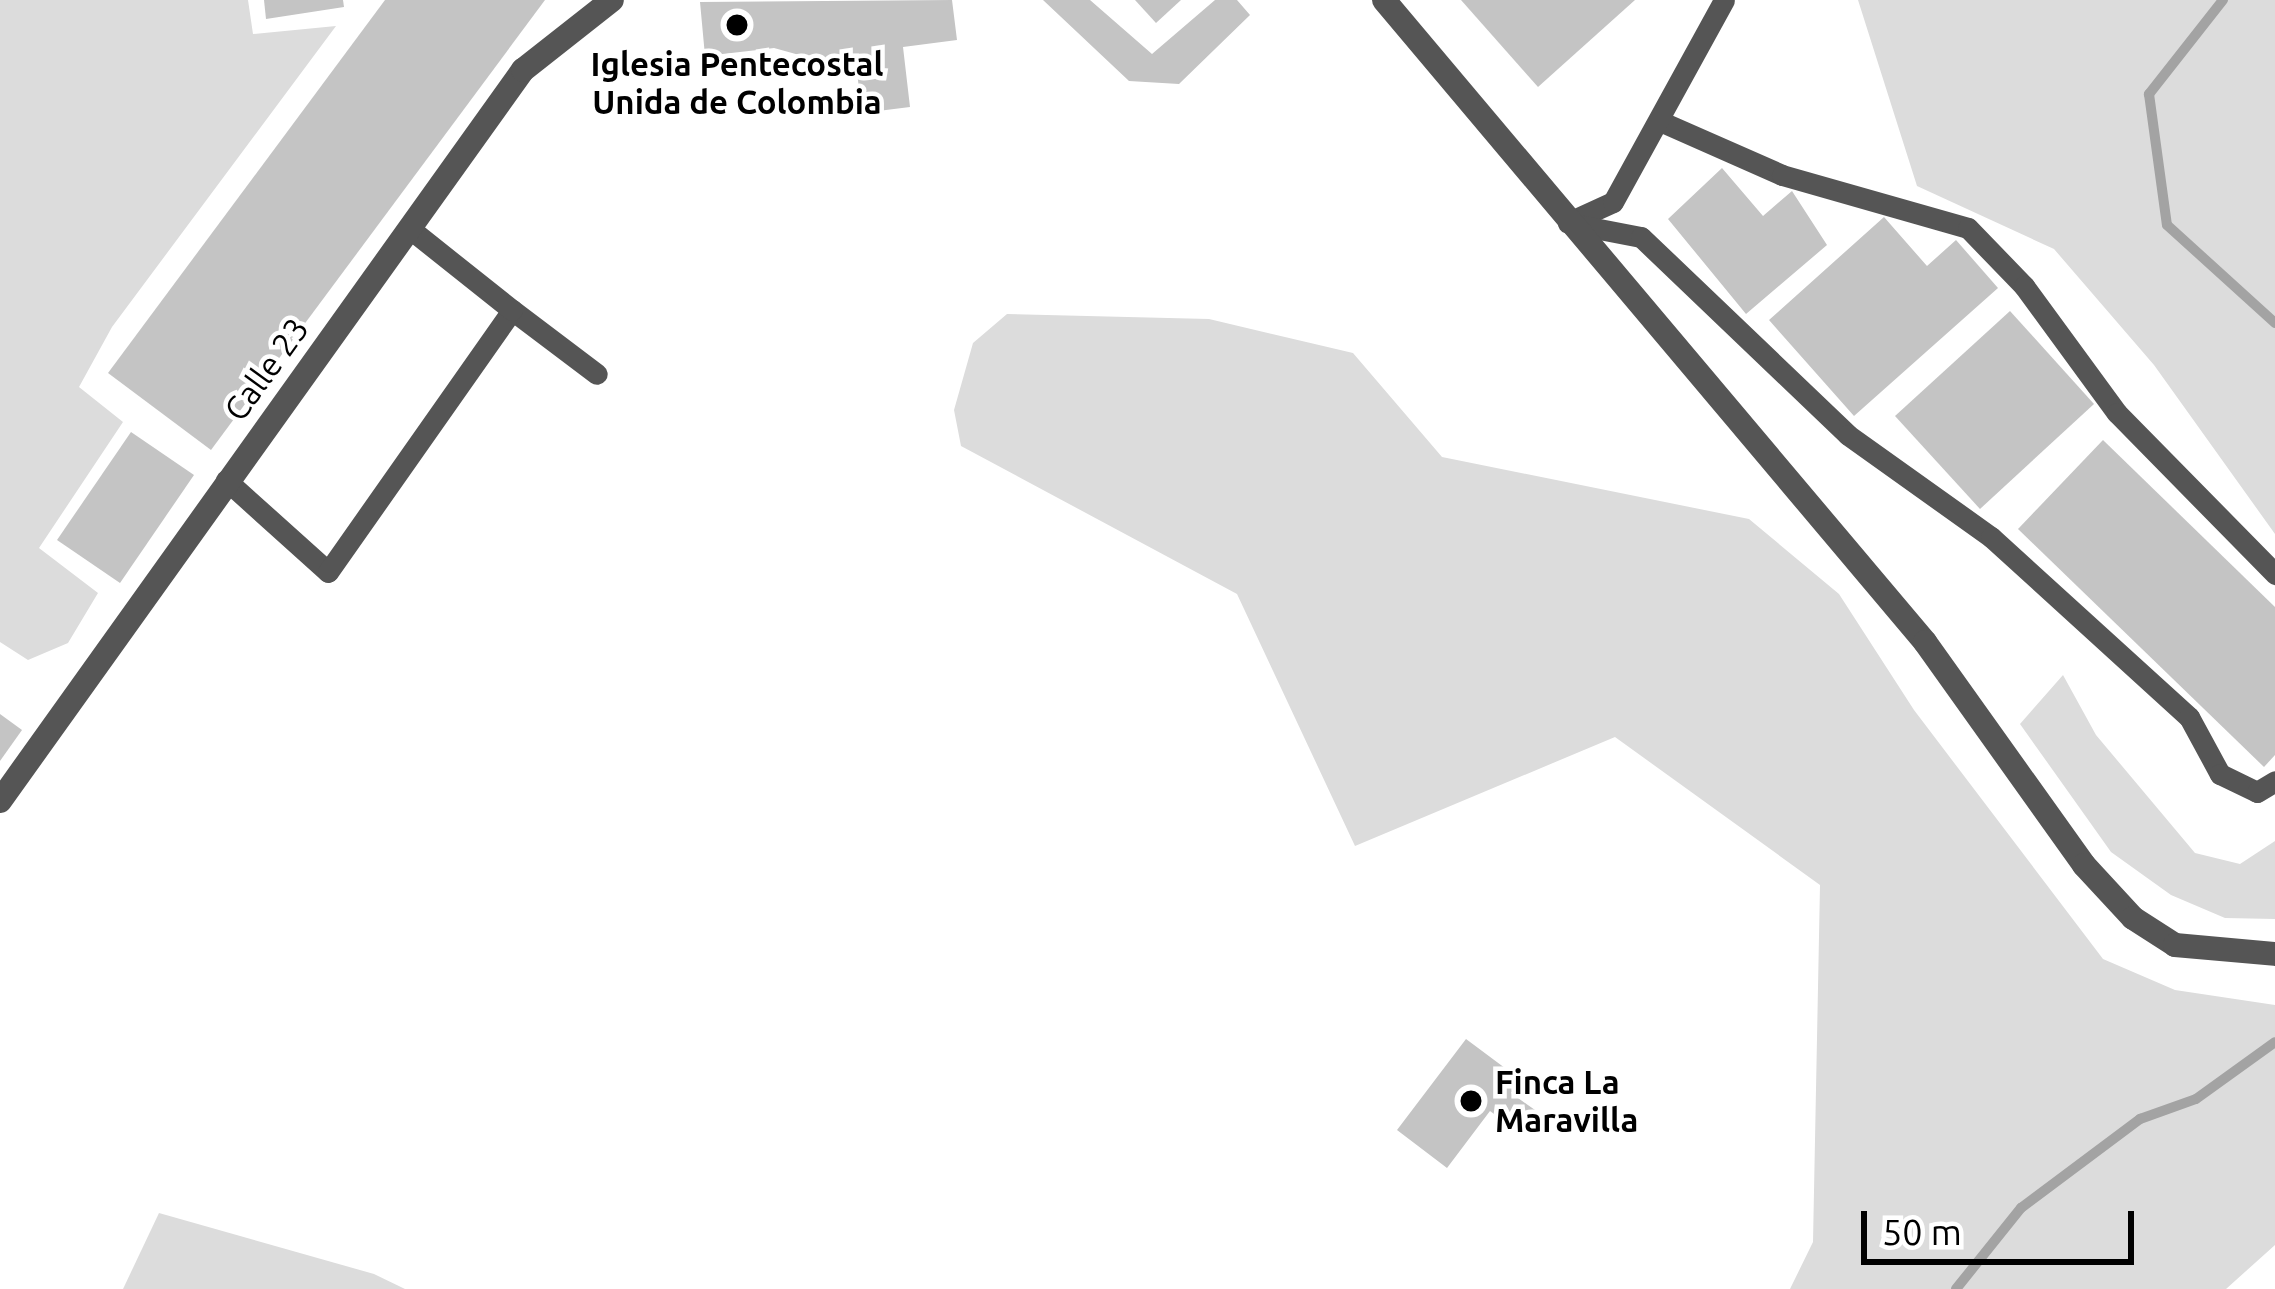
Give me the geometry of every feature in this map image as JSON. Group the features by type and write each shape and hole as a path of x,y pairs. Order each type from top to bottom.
{"street":[{"name":"Calle 23","path":"0,802 226,480 524,70 612,0"},
{"path":"1384,0 1925,642 2084,865 2121,904 2175,945 2275,954"}],"lane":[{"path":"1568,223 1613,202 1662,122 1724,0"},
{"path":"1662,122 1782,175 1968,228 2024,286 2117,413 2275,574"},
{"path":"1568,223 1641,237 1849,435 1991,537 2189,717 2220,774 2257,792 2275,781"},
{"path":"409,228 597,374"},
{"path":"226,480 328,572 512,310"}],"shaded area":[{"path":"0,0 248,0 253,34 336,26 112,327 79,387 123,422 39,548 98,593 68,643 28,660 0,642"},
{"path":"1858,0 2275,0 2275,534 2154,365 2054,249 1917,186"},
{"path":"1007,314 1209,319 1353,353 1442,457 1749,519 1839,594 1914,710 2103,959 2175,990 2275,1005 2275,1245 2226,1289 1790,1289 1813,1242 1820,885 1615,737 1355,846 1237,594 961,446 954,410 973,343"},
{"path":"2063,675 2096,735 2195,853 2240,864 2275,841 2275,919 2225,918 2171,895 2111,852 2020,724"},
{"path":"159,1213 374,1274 405,1289 123,1289"}],"building":[{"path":"264,0 343,0 344,7 266,19"},
{"path":"385,0 545,0 211,450 108,373"},
{"path":"952,0 957,40 903,47 910,107 862,113 855,56 821,61 774,48 705,56 700,2"},
{"path":"1043,0 1090,0 1152,54 1215,0 1237,0 1250,15 1179,84 1129,81"},
{"path":"1135,0 1181,0 1156,23"},
{"path":"1461,0 1635,0 1538,87"},
{"path":"1722,168 1763,216 1792,191 1827,245 1746,314 1668,219"},
{"path":"1884,217 1927,266 1956,240 1998,288 1854,416 1769,320"},
{"path":"2010,311 2094,404 1980,509 1895,416"},
{"path":"131,432 194,475 120,583 57,540"},
{"path":"2103,440 2275,607 2275,755 2264,767 2018,529"},
{"path":"0,714 22,730 0,761"},
{"name":"Finca La Maravilla","path":"1466,1039 1521,1080 1511,1093 1535,1110 1518,1132 1490,1111 1447,1168 1397,1130"}],"waterway":[{"path":"2223,0 2149,94 2167,225 2275,323"},
{"path":"1956,1289 2021,1208 2140,1119 2196,1099 2275,1042"}],"place":[{"name":"Iglesia Pentecostal Unida de Colombia","path":"737,25"},
{"name":"Finca La Maravilla","path":"1471,1101"}]}
